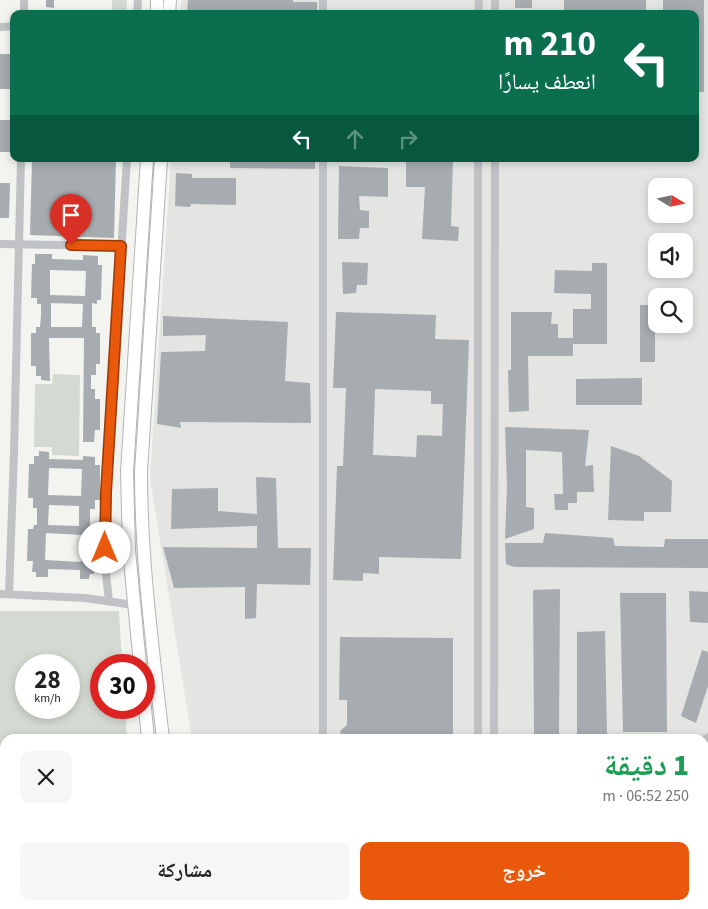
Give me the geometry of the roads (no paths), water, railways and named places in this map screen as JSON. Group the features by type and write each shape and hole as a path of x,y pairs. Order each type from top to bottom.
{"main road":[{"path":"139,654 128,540 127,472 147,162"},
{"path":"161,162 141,472 141,510 142,549 162,734"},
{"path":"146,719 148,734"}],"street":[{"path":"9,594 22,162"},
{"path":"109,601 105,565 106,492 127,162"},
{"path":"323,162 324,734"},
{"path":"478,162 478,734"},
{"path":"494,162 494,734"},
{"path":"0,244 121,246"},
{"path":"478,438 494,438"},
{"path":"0,594 54,596 134,605"}]}
